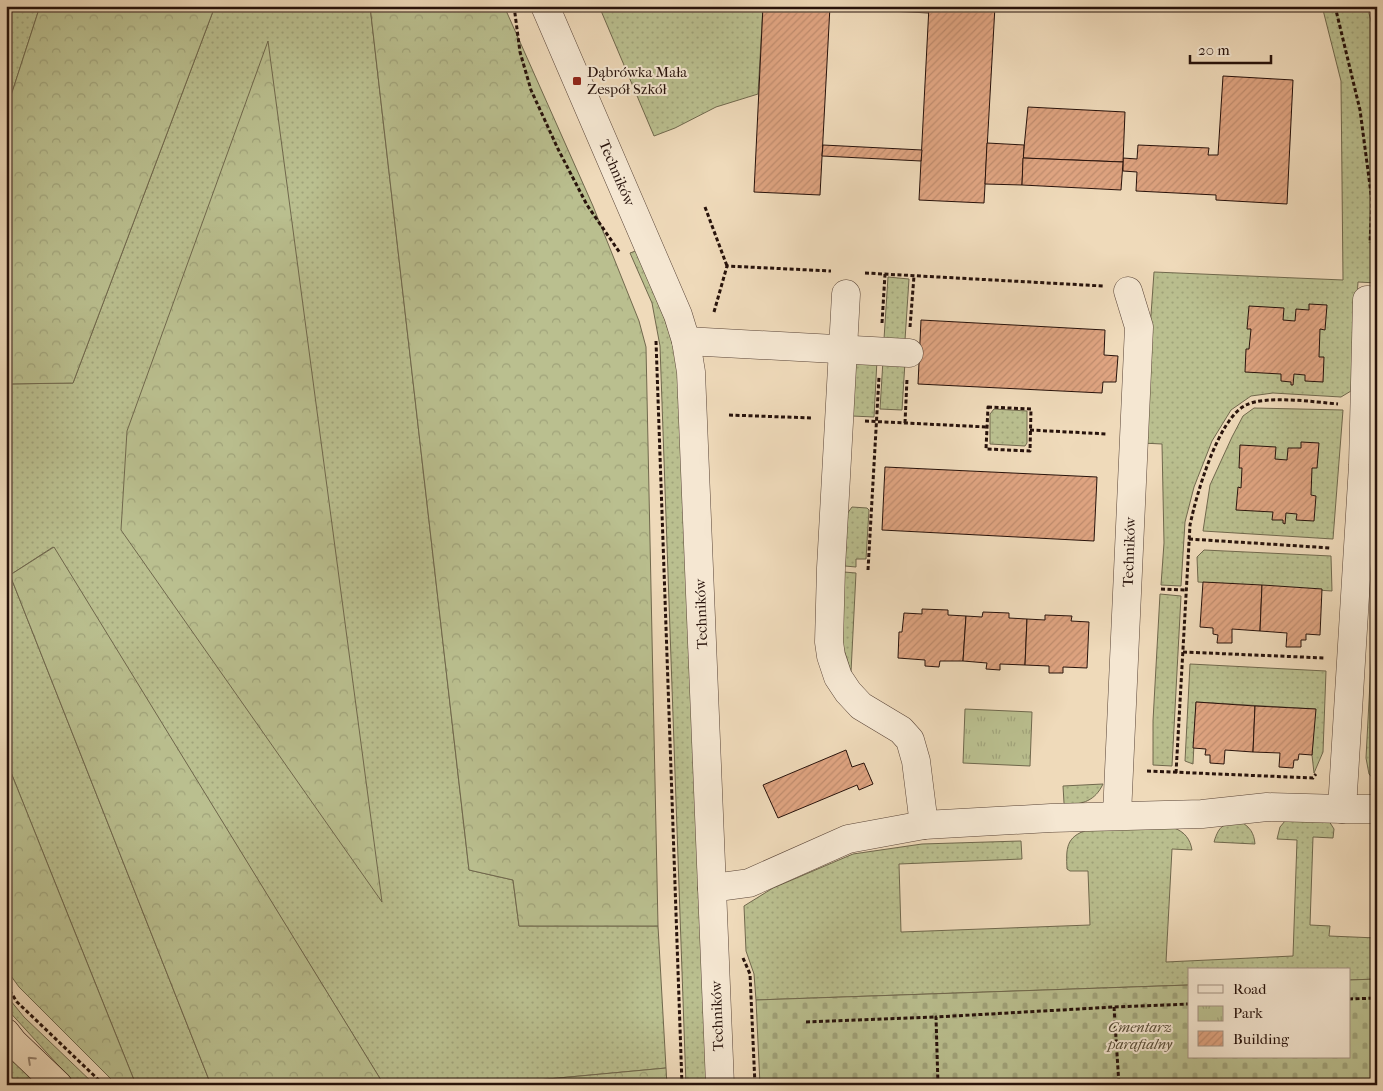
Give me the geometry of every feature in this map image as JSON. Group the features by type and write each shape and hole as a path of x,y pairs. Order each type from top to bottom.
{"highway":[{"path":"6,1033 58,1085"}],"street":[{"name":"Techników","path":"545,6 678,315 686,341 691,372 696,475 720,1085"},
{"path":"846,279 830,568 828,642 830,656 838,676 855,699 861,706 902,730 910,740 916,761 924,825"},
{"name":"Techników","path":"1116,815 1139,327 1117,289"},
{"path":"1342,809 1372,301"},
{"path":"686,341 909,353"},
{"path":"712,888 749,883 848,839 924,825 1116,815 1202,814 1267,807 1377,810"}],"path":[{"path":"514,6 520,52 531,90 587,206 621,256"},
{"path":"1335,6 1360,110 1372,201 1370,243"},
{"path":"705,206 727,266 714,312"},
{"path":"727,266 846,279 885,274 1117,289"},
{"path":"868,570 885,274"},
{"path":"655,334 682,1085"},
{"path":"1176,773 1189,539 1195,500 1206,468 1233,415 1246,405 1275,400 1338,404"},
{"path":"988,407 1031,409 1030,430 1030,451 986,448 988,407"},
{"path":"1030,430 1109,434"},
{"path":"1189,539 1339,549"},
{"path":"1161,589 1186,590"},
{"path":"1183,652 1333,659"},
{"path":"1119,770 1313,778 1322,769"},
{"path":"741,953 750,974 754,1085"},
{"path":"6,985 17,1002 104,1085"},
{"path":"1350,999 1377,998"},
{"path":"806,1022 1188,1004"},
{"path":"1114,1007 1119,1085"},
{"path":"936,1017 938,1085"}],"green space":[{"path":"6,6 40,6 6,111"},
{"path":"40,6 215,6 73,383 6,384 6,111"},
{"path":"215,6 370,6 469,870 513,880 519,926 658,926 666,1068 483,1085 384,1085 53,547 10,575 211,1085 136,1085 6,760 6,384 73,383"},
{"path":"370,6 504,6 593,206 639,321 646,347 658,926 519,926 513,880 469,870"},
{"path":"599,6 763,6 758,94 716,107 675,128 654,136"},
{"path":"1322,6 1367,6 1377,43 1377,283 1358,282 1351,391 1341,397 1273,393 1251,396 1231,410 1212,441 1194,487 1185,522 1181,586 1161,585 1164,543 1162,444 1142,443 1154,272 1343,280 1341,81"},
{"path":"268,41 382,902 121,530 127,431"},
{"path":"638,250 673,344 678,374 707,1085 686,1085 660,346 652,303 630,253"},
{"path":"888,277 909,279 905,340 884,339"},
{"path":"862,359 877,360 874,417 852,416 854,367"},
{"path":"883,360 905,362 902,410 880,409"},
{"path":"1254,408 1343,410 1333,539 1203,531 1210,485 1243,416"},
{"path":"994,409 1027,411 1027,443 1025,446 990,444 990,414"},
{"path":"852,507 867,508 869,510 866,559 856,559 856,567 845,566 847,514"},
{"path":"54,547 384,1085 211,1085 10,575"},
{"path":"1377,549 1377,783 1369,774 1366,758"},
{"path":"1204,550 1331,556 1332,591 1198,582 1197,557"},
{"path":"844,572 856,573 851,672 842,643"},
{"path":"1160,594 1181,596 1172,766 1153,765 1153,721"},
{"path":"1190,664 1326,671 1323,752 1314,773 1312,755 1315,709 1196,702 1193,764 1185,761"},
{"path":"965,709 1032,712 1030,766 963,763"},
{"path":"6,760 136,1085 117,1085 19,987 6,969"},
{"path":"1103,784 1100,790 1088,800 1072,805 1064,803 1063,786"},
{"path":"1327,818 1334,829 1333,838 1313,837 1310,925 1330,926 1329,936 1377,938 1377,979 1350,980 1350,968 1188,968 1188,985 756,1000 754,974 746,951 744,906 773,888 853,854 922,844 1021,841 1022,859 899,864 901,932 1090,925 1088,871 1070,871 1067,869 1067,849 1071,840 1087,830 1174,828 1184,834 1190,842 1192,850 1172,849 1166,962 1293,956 1297,840 1277,839 1280,827 1285,821"},
{"path":"1241,822 1251,831 1255,844 1214,842 1220,828 1226,824"},
{"name":"Cmentarz parafialny","path":"1377,979 1377,1085 760,1085 756,1000 1188,985 1188,1058 1350,1058 1350,980"},
{"path":"6,995 24,1017 95,1085 78,1085 67,1075 6,1008"},
{"path":"6,1050 39,1085 6,1085"},
{"path":"666,1068 667,1085 483,1085"}],"building":[{"path":"763,6 830,6 820,195 754,192"},
{"path":"830,6 929,6 929,13 830,8"},
{"path":"929,6 995,6 984,203 919,200"},
{"path":"1223,76 1293,80 1287,204 1216,200 1216,195 1136,191 1137,172 1123,171 1123,158 1137,159 1138,145 1209,148 1208,155 1218,155"},
{"path":"1028,107 1125,112 1123,162 1023,158"},
{"path":"987,143 1024,145 1022,185 985,184"},
{"path":"823,145 922,150 921,161 822,156"},
{"path":"1023,158 1123,162 1121,190 1022,185"},
{"path":"1309,304 1327,305 1325,330 1320,329 1319,357 1324,357 1323,382 1305,381 1305,375 1294,374 1293,385 1291,385 1291,382 1281,381 1281,374 1245,372 1246,349 1249,349 1251,329 1247,329 1249,306 1284,308 1283,320 1295,321 1296,309 1309,310"},
{"path":"921,320 1105,330 1104,355 1118,356 1116,382 1103,382 1102,393 918,384"},
{"path":"1301,442 1319,443 1317,468 1312,468 1311,495 1316,496 1314,521 1296,520 1297,514 1286,513 1285,524 1283,520 1272,520 1273,512 1236,510 1238,487 1241,488 1242,468 1239,468 1240,445 1276,447 1275,459 1287,460 1288,448 1301,448"},
{"path":"885,467 1097,477 1094,541 882,530"},
{"path":"1203,582 1262,585 1260,631 1232,629 1232,643 1217,643 1218,635 1213,634 1213,628 1200,627"},
{"path":"1262,585 1322,589 1320,635 1306,634 1306,640 1301,640 1301,647 1286,647 1287,633 1260,631"},
{"path":"922,609 948,610 948,615 966,616 963,661 940,661 939,667 925,666 925,660 898,658 899,632 902,632 904,613 922,614"},
{"path":"983,612 1009,613 1009,618 1027,619 1025,665 1000,664 1000,670 986,669 987,663 963,661 966,616 982,617"},
{"path":"1045,615 1072,616 1071,621 1089,622 1087,668 1063,667 1063,673 1049,673 1049,666 1025,665 1027,619 1045,620"},
{"path":"1196,702 1255,706 1253,752 1225,750 1224,764 1210,763 1210,755 1205,755 1206,749 1193,748"},
{"path":"1255,706 1316,709 1312,755 1299,754 1298,760 1294,760 1293,768 1279,767 1280,753 1253,752"},
{"path":"846,750 852,767 864,763 873,784 859,790 857,785 778,818 763,785"}],"place":[{"name":"Dąbrówka Mała Zespół Szkół","path":"577,81"}]}
